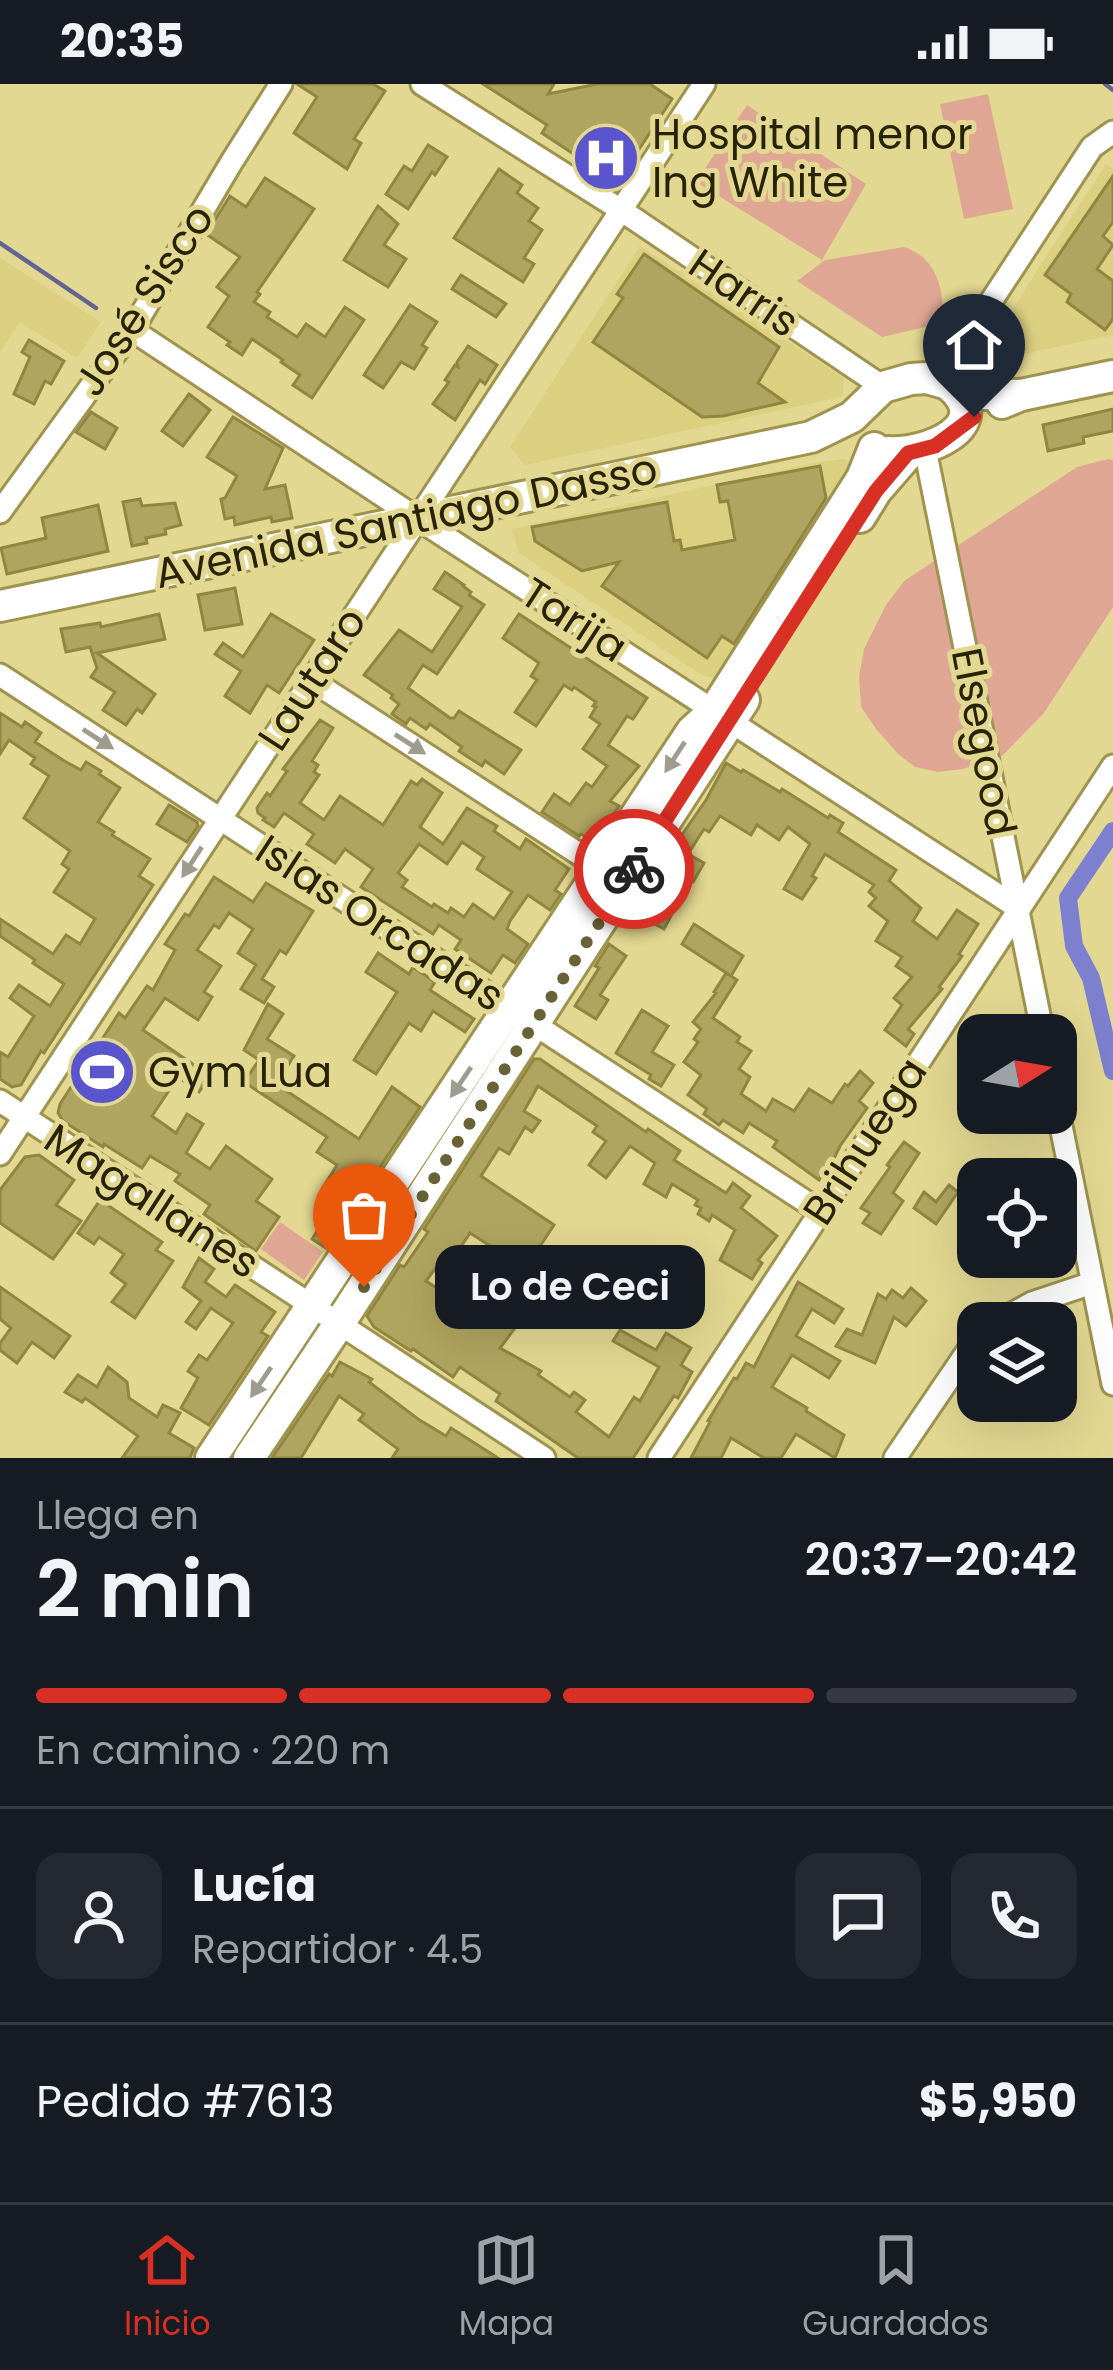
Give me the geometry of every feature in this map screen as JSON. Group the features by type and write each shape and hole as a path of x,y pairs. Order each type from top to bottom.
{"street":[{"name":"José Sisco","path":"0,512 132,329 281,84"},
{"name":"Harris","path":"422,84 621,210 873,397"},
{"name":"Lautaro","path":"0,1154 704,84"},
{"path":"962,425 963,403 945,383 1093,147 1113,132"},
{"name":"Tarija","path":"132,329 1018,908"},
{"name":"Avenida Santiago Dasso","path":"811,437 911,379 983,394 1021,395 1113,376"},
{"name":"Avenida Santiago Dasso","path":"0,606 811,437 844,437 917,451 946,440 962,425 1021,395"},
{"path":"722,717 862,478 870,445 860,424 873,397"},
{"path":"211,1458 312,1306 522,1016 614,876 692,731 722,717 876,491 917,451"},
{"name":"Elsegood","path":"917,451 1039,1014"},
{"name":"Islas Orcadas","path":"0,675 820,1211"},
{"path":"311,680 614,876"},
{"name":"Brihuega","path":"659,1458 1113,766"},
{"path":"249,1458 340,1324 522,1016"},
{"name":"Magallanes","path":"0,1101 544,1458"},
{"path":"1063,1134 1113,1384"},
{"path":"1035,1302 1092,1283"},
{"path":"895,1458 957,1367"}],"shaded area":[{"path":"988,94 1013,209 964,219 940,104"},
{"path":"747,105 866,184 822,260 696,182"},
{"path":"1106,164 1113,168 1113,335 1009,357 1001,331"},
{"path":"640,246 844,378 842,397 525,465 510,447"},
{"path":"904,247 932,267 942,299 943,323 882,337 797,281 825,260"},
{"path":"0,258 101,322 77,358 20,322 0,352"},
{"path":"845,459 857,474 723,679 703,676 519,553 512,529 819,462"},
{"path":"1113,460 1113,607 1044,713 1002,756 963,769 938,772 915,767 898,754 861,707 864,649 886,605 904,581 1077,467"},
{"path":"280,1222 323,1252 304,1280 261,1249"}],"building":[{"path":"297,84 373,84 385,91 354,139 361,143 347,169 294,133 317,97"},
{"name":"Hospital menor Ing White","path":"483,84 554,84 548,94 597,84 650,84 672,99 617,183 542,133 547,125"},
{"path":"428,145 447,157 408,209 386,194 404,166 412,171"},
{"path":"499,169 522,185 517,193 538,208 529,221 542,230 524,258 534,264 523,282 454,238"},
{"path":"1113,176 1113,222 1103,236 1113,245 1097,269 1113,281 1113,319 1105,330 1067,302 1071,294 1045,275"},
{"path":"265,178 314,209 254,302 297,337 306,324 325,337 345,307 364,320 312,398 293,385 300,375 283,360 252,339 242,355 208,327 229,296 217,287 240,257 206,234 230,196 246,207"},
{"path":"378,206 398,224 384,245 406,259 388,287 344,260"},
{"path":"644,254 779,347 758,383 785,402 702,417 593,342 623,298 617,294"},
{"path":"461,275 506,304 496,317 452,289"},
{"path":"410,305 437,322 414,369 401,362 383,388 364,375"},
{"path":"29,340 64,361 51,384 45,381 34,404 14,394 30,357 22,352"},
{"path":"468,346 497,365 485,384 480,380 455,420 433,404"},
{"path":"189,394 210,410 183,446 162,431"},
{"path":"1113,409 1113,431 1048,451 1043,425"},
{"path":"91,412 117,428 105,449 76,432"},
{"path":"233,417 283,448 265,489 285,485 292,518 235,525 234,517 225,519 221,499 237,476 207,457"},
{"path":"820,466 826,498 734,644 722,636 707,658 602,586 619,562 582,571 535,541 532,527 667,502 674,541 680,540 682,550 735,540 728,501 720,502 717,485"},
{"path":"140,499 142,506 175,503 181,525 132,546 123,502"},
{"path":"98,505 108,551 7,574 1,548 46,538 42,518"},
{"path":"445,572 484,605 437,674 423,665 408,688 450,718 459,711 521,750 504,774 459,751 462,747 430,724 426,729 410,718 406,724 392,714 399,704 393,695 364,675 399,630 432,652 462,607 434,589"},
{"path":"235,588 242,624 205,630 198,595"},
{"path":"159,614 165,639 97,653 155,694 126,725 103,710 115,692 91,677 97,668 90,647 66,652 61,629 100,623 101,627"},
{"path":"271,614 314,640 279,693 267,685 250,713 225,696 241,671 215,654 223,643 243,657"},
{"path":"519,614 647,698 633,719 627,716 608,745 639,766 610,801 619,806 596,839 579,836 542,812 554,794 570,805 607,766 583,749 600,724 590,717 596,702 564,685 536,726 515,712 537,680 531,676 539,663 503,638"},
{"path":"0,713 41,733 35,742 66,762 81,770 86,762 120,788 98,822 150,859 139,876 153,885 44,1053 41,1051 21,1085 12,1087 0,1079 0,1052 8,1057 34,1016 10,998 19,985 50,1006 64,984 0,936 0,919 53,954 66,935 80,944 95,919 54,892 69,869 62,864 70,851 24,818 49,776 31,764 35,758 9,740 0,754"},
{"path":"320,720 333,728 312,761 319,775 300,803 324,820 340,796 383,825 411,781 417,785 422,779 442,793 420,827 443,844 467,808 497,826 494,831 520,849 526,839 569,869 555,890 561,894 550,910 528,895 507,929 528,944 515,963 503,955 491,973 455,949 461,940 439,925 433,934 361,887 373,869 345,849 335,863 307,844 314,834 284,813 274,827 263,820 257,808 287,771 283,769","holes":["462,842 484,857 477,869 512,892 494,919 473,904 464,917 451,908 448,913 432,907 402,887 407,880 398,873 419,844 447,864"]},
{"path":"726,763 843,823 838,832 896,870 889,881 921,908 913,921 937,939 957,910 978,924 942,989 908,1029 914,1034 906,1046 885,1030 902,1005 894,998 912,977 896,966 902,957 876,941 888,921 869,906 876,898 869,892 874,885 825,854 802,899 784,889 810,844 788,827 779,840 757,825 751,835 720,816 709,832 704,829 688,854 704,863 693,882 682,876 665,905 674,910 664,929 631,911 642,893 647,895"},
{"path":"169,805 197,822 187,842 157,824"},
{"path":"214,877 253,902 266,883 313,911 286,954 280,950 262,979 274,987 264,1003 241,989 256,965 238,953 253,929 229,913 197,950 221,966 204,992 212,997 198,1020 165,998 143,1030 210,1076 199,1092 178,1077 152,1116 176,1133 187,1114 203,1124 186,1153 210,1169 226,1146 272,1179 256,1201 279,1217 256,1251 204,1214 210,1205 175,1181 180,1174 150,1156 142,1168 63,1121 58,1113 119,1013 125,1018 147,986 153,990 175,950 165,944"},
{"path":"694,924 743,956 731,976 682,944"},
{"path":"609,944 626,956 600,995 608,1000 596,1019 575,1006"},
{"path":"378,953 409,974 413,967 435,982 430,990 474,1019 465,1032 433,1011 421,1031 409,1023 376,1074 354,1060 397,992 366,972"},
{"path":"726,973 737,980 713,1018 751,1051 739,1069 750,1077 741,1094 766,1111 773,1099 794,1111 809,1089 832,1103 860,1071 873,1083 859,1101 867,1108 819,1180 773,1147 777,1141 749,1123 743,1133 723,1120 719,1125 688,1095 701,1075 684,1062 701,1029 693,1022"},
{"path":"268,1004 283,1014 267,1039 294,1056 276,1084 359,1139 392,1087 420,1107 326,1248 312,1239 338,1199 322,1189 337,1165 317,1152 327,1137 244,1082 259,1060 244,1050"},
{"path":"642,1010 668,1026 652,1052 674,1065 661,1086 616,1053"},
{"path":"534,1059 680,1151 674,1160 726,1193 733,1183 750,1196 741,1208 777,1236 758,1260 762,1263 752,1279 720,1260 735,1230 712,1215 709,1221 698,1214 698,1200 672,1184 666,1197 644,1184 655,1163 630,1146 606,1178 589,1165 606,1141 593,1132 597,1126 538,1086 524,1111 540,1121 532,1132 525,1127 509,1154 499,1148 481,1176 554,1225 525,1269 549,1284 541,1296 506,1274 514,1261 470,1233 426,1281 465,1306 484,1279 499,1290 486,1308 515,1328 500,1348 541,1371 538,1375 570,1397 574,1392 585,1400 576,1412 609,1437 634,1397 640,1401 659,1367 613,1341 620,1330 656,1350 666,1333 691,1348 681,1365 692,1372 633,1458 578,1458 496,1401 500,1394 460,1367 453,1377 374,1327 367,1316 428,1232 424,1229"},
{"path":"904,1142 919,1153 893,1193 903,1201 881,1234 863,1223 870,1213 861,1208"},
{"path":"39,1155 74,1180 56,1205 81,1221 53,1259 0,1223 0,1190 25,1157"},
{"path":"949,1185 957,1191 936,1224 914,1208 924,1192 936,1202"},
{"path":"100,1200 162,1242 156,1250 173,1261 135,1318 112,1302 126,1284 111,1273 124,1254 99,1237 94,1244 78,1233"},
{"path":"199,1258 214,1269 205,1282 226,1297 235,1285 275,1312 261,1332 268,1336 209,1425 181,1408 198,1378 188,1371 199,1355 207,1360 233,1323 211,1308 196,1329 186,1322 201,1301 183,1287"},
{"path":"656,1268 674,1281 680,1274 694,1284 678,1307 645,1284"},
{"path":"798,1282 843,1309 834,1323 812,1309 796,1336 840,1361 829,1378 792,1355 772,1387 844,1435 835,1458 796,1434 781,1458 764,1458 731,1438 721,1458 691,1458 734,1378 746,1363 754,1367"},
{"path":"0,1287 70,1336 54,1358 32,1342 17,1363 0,1350 11,1328 0,1319"},
{"path":"911,1288 926,1301 906,1326 894,1317 875,1363 836,1346 847,1329 862,1335 878,1294 886,1299 892,1290 903,1298"},
{"path":"340,1362 372,1379 369,1382 418,1419 446,1436 451,1428 498,1458 392,1458 398,1449 359,1420 364,1414 339,1396 301,1458 272,1458"},
{"path":"108,1367 127,1382 129,1398 157,1417 163,1405 180,1413 169,1433 194,1448 190,1458 122,1458 138,1436 85,1398 82,1402 65,1392 78,1375 97,1387"}],"waterway":[{"path":"1105,84 1113,90"},
{"path":"0,243 96,308"},
{"path":"1113,831 1068,898 1074,946 1091,978 1113,1071"}],"way so far":[{"path":"364,1287 634,869"}],"place":[{"name":"Hospital menor Ing White","path":"606,158"},
{"name":"Gym Lua","path":"102,1072"},
{"name":"Lo de Ceci","path":"364,1287"}],"route":[{"path":"634,869 876,491 908,453 935,446 974,417"}]}
